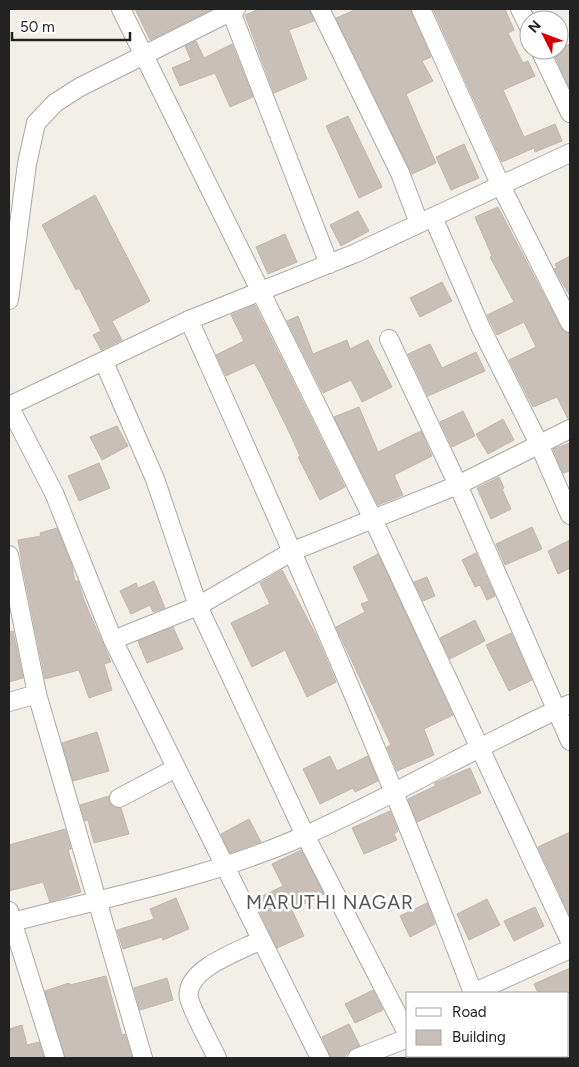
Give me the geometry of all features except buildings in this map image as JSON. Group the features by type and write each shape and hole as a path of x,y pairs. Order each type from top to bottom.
{"street":[{"path":"121,9 372,518 481,746 570,941"},
{"path":"9,300 27,164 36,123 55,103 80,87 233,9 329,264"},
{"path":"320,9 400,173 426,220 539,444 570,515"},
{"path":"422,9 500,184 570,323"},
{"path":"545,60 570,113"},
{"path":"320,1058 113,640 54,493 9,406 189,320 329,264 570,153"},
{"path":"189,320 293,551 394,792 473,992"},
{"path":"390,340 564,707 570,741"},
{"path":"104,362 155,480 198,606 305,836 406,1032"},
{"path":"113,640 198,606 293,551 458,484 570,429"},
{"path":"9,555 37,694 143,1058"},
{"path":"9,702 37,694"},
{"path":"55,1058 10,919 97,902 224,866 305,836 481,746 564,707"},
{"path":"119,798 176,768"},
{"path":"217,1058 189,998 190,984 200,971 260,940"},
{"path":"475,992 570,948"},
{"path":"357,1058 406,1037"}],"district":[{"name":"MARUTHI NAGAR","path":"330,902"}]}
